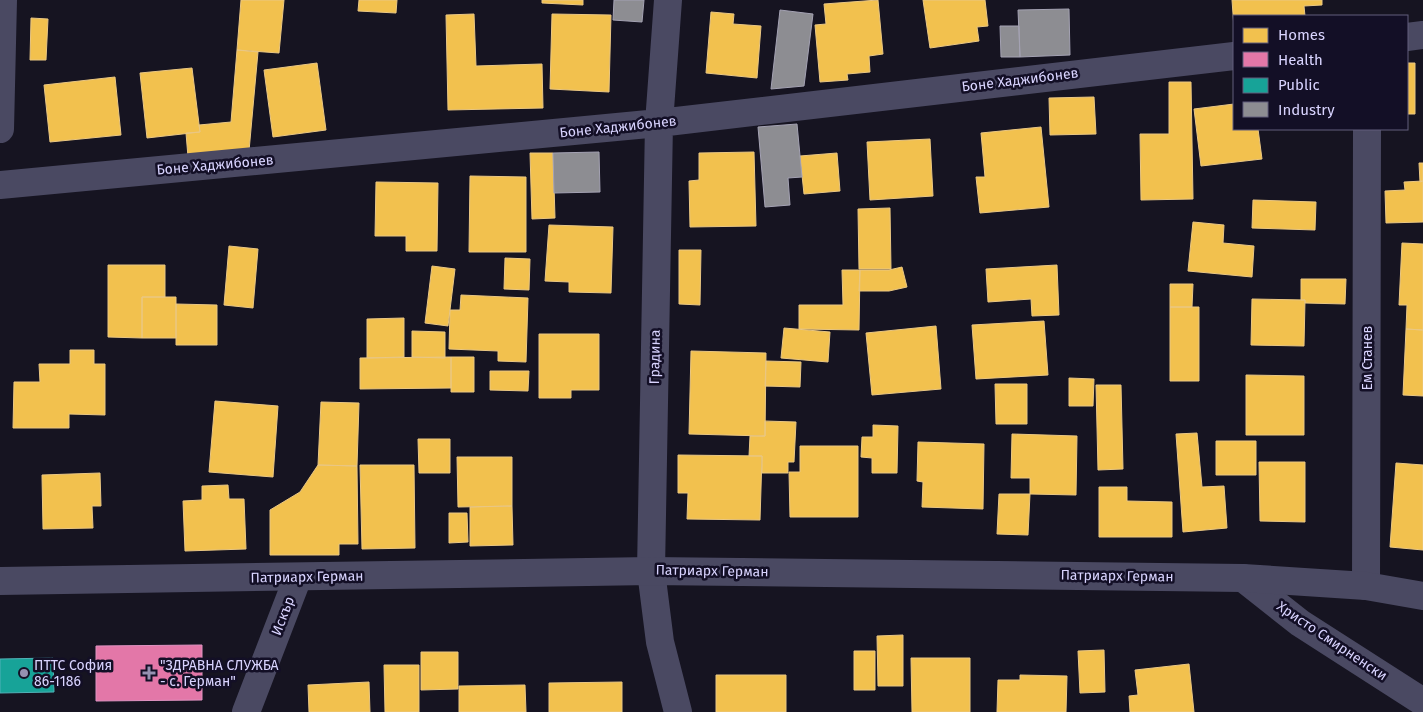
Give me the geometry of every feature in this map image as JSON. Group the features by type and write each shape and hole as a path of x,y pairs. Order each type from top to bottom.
{"street":[{"path":"0,129 4,0"},
{"name":"Градина","path":"668,0 659,123 651,571 660,642 678,712"},
{"path":"1408,37 1423,35"},
{"name":"Боне Хаджибонев","path":"0,185 659,123 1233,56"},
{"name":"Ем Станев","path":"1366,586 1367,130"},
{"name":"Патриарх Герман","path":"0,581 651,571 1243,578 1366,586 1423,596"},
{"name":"Искър","path":"246,712 298,577"},
{"name":"Христо Смирненски","path":"1243,578 1300,623 1423,702"}],"building: Homes":[{"path":"241,0 284,0 279,53 237,50"},
{"path":"359,0 397,0 396,13 358,11"},
{"path":"542,0 583,0 583,5 542,3"},
{"path":"878,0 883,54 869,56 870,72 847,74 848,80 820,82 815,25 826,24 824,4"},
{"path":"923,0 985,0 988,26 977,27 979,41 930,48"},
{"path":"1232,0 1322,0 1322,5 1304,6 1305,15 1233,15"},
{"path":"711,12 734,14 733,24 761,26 757,78 706,73"},
{"path":"474,14 476,66 542,64 543,108 448,110 446,15"},
{"path":"552,14 611,15 609,92 550,89"},
{"path":"31,18 48,19 46,60 30,60"},
{"path":"237,50 258,52 249,151 188,157 186,133 200,132 199,125 231,122"},
{"path":"317,63 326,130 273,137 264,70"},
{"path":"1408,63 1415,63 1415,114 1408,114"},
{"path":"192,68 200,132 147,138 140,73"},
{"path":"115,77 121,135 50,142 44,85"},
{"path":"1169,82 1191,82 1193,199 1141,200 1140,134 1169,134"},
{"path":"1094,97 1096,134 1050,135 1049,98"},
{"path":"1233,104 1233,130 1258,130 1262,159 1201,166 1194,109"},
{"path":"1041,127 1049,207 980,213 976,177 985,177 981,133"},
{"path":"930,139 933,196 870,200 867,142"},
{"path":"754,152 756,226 690,227 689,181 699,180 699,153"},
{"path":"530,153 553,153 555,218 532,219"},
{"path":"837,153 840,191 804,194 800,156"},
{"path":"1419,163 1423,163 1423,181 1420,182"},
{"path":"470,176 526,177 526,252 469,252"},
{"path":"1423,181 1423,222 1386,223 1385,191 1405,190 1404,182"},
{"path":"376,182 438,183 437,251 406,251 406,236 375,236"},
{"path":"1253,200 1316,202 1315,230 1252,228"},
{"path":"890,208 891,269 859,269 858,209"},
{"path":"1193,222 1224,225 1223,243 1254,246 1252,277 1188,271"},
{"path":"549,225 613,227 611,293 569,292 569,282 545,281"},
{"path":"1402,243 1423,244 1423,330 1406,329 1407,305 1399,305"},
{"path":"229,246 258,249 253,308 224,305"},
{"path":"679,250 701,250 700,305 679,304"},
{"path":"505,258 530,259 529,290 504,289"},
{"path":"108,265 165,265 165,297 142,297 142,338 108,337"},
{"path":"1057,265 1059,315 1032,316 1031,299 988,302 986,269"},
{"path":"432,266 455,269 448,326 425,323"},
{"path":"902,267 907,287 889,291 859,291 860,270 889,270"},
{"path":"842,270 860,270 859,330 799,329 799,305 843,305"},
{"path":"1301,279 1346,279 1345,304 1305,303 1305,300 1301,300"},
{"path":"1170,284 1193,284 1192,307 1170,307"},
{"path":"461,295 528,298 526,362 498,361 498,351 449,349 450,310 460,310"},
{"path":"142,297 176,297 176,338 142,338"},
{"path":"1252,299 1305,300 1304,346 1251,345"},
{"path":"176,304 217,305 217,345 176,345"},
{"path":"1170,307 1199,307 1199,381 1170,381"},
{"path":"404,318 404,357 367,358 367,319"},
{"path":"1044,321 1048,375 976,379 972,325"},
{"path":"936,326 941,389 872,395 866,333"},
{"path":"784,328 830,332 828,362 781,358"},
{"path":"1406,329 1423,330 1423,396 1403,395"},
{"path":"412,331 445,332 445,358 412,357"},
{"path":"539,334 599,334 599,390 571,390 571,398 539,398"},
{"path":"70,350 94,350 94,364 105,364 105,415 69,414 69,428 13,428 14,382 40,382 39,364 70,364"},
{"path":"691,351 766,353 765,436 689,434"},
{"path":"451,357 474,357 474,392 451,392"},
{"path":"451,357 451,388 360,389 360,358"},
{"path":"766,361 801,362 800,387 765,386"},
{"path":"490,371 529,371 528,391 490,390"},
{"path":"1246,375 1304,376 1304,435 1246,435"},
{"path":"1069,378 1094,379 1093,406 1069,406"},
{"path":"995,384 1027,384 1027,424 996,424"},
{"path":"1096,385 1121,385 1123,469 1098,470"},
{"path":"215,401 278,406 273,477 209,472"},
{"path":"321,402 359,403 357,466 318,465"},
{"path":"765,421 796,422 794,462 788,462 788,473 762,473 762,456 749,456 750,436 765,436"},
{"path":"873,425 898,426 897,473 872,473 872,458 861,457 862,437 873,437"},
{"path":"1197,433 1202,487 1224,486 1227,528 1183,532 1176,434"},
{"path":"1012,434 1077,436 1076,495 1030,494 1030,478 1011,478"},
{"path":"418,439 450,439 450,473 419,473"},
{"path":"1216,441 1256,441 1256,475 1216,475"},
{"path":"918,442 984,444 983,509 922,507 923,482 917,481"},
{"path":"800,446 858,446 858,517 790,517 789,472 800,472"},
{"path":"678,455 762,456 760,520 687,519 688,493 678,493"},
{"path":"457,457 512,457 512,506 458,507"},
{"path":"1259,462 1305,462 1305,522 1260,521"},
{"path":"1396,463 1423,465 1423,550 1390,547"},
{"path":"318,465 357,466 358,544 339,544 339,555 270,555 270,510 300,492"},
{"path":"360,465 414,465 415,548 362,549"},
{"path":"100,473 101,506 92,506 93,528 43,529 42,475"},
{"path":"228,485 229,499 244,499 246,549 185,551 183,501 202,500 202,486"},
{"path":"1099,487 1127,487 1127,501 1172,502 1172,537 1099,537"},
{"path":"999,494 1030,494 1028,535 997,534"},
{"path":"512,506 513,545 470,546 470,507"},
{"path":"449,513 467,513 468,542 449,543"},
{"path":"903,635 903,686 878,686 877,636"},
{"path":"1104,650 1105,692 1080,693 1078,651"},
{"path":"854,651 875,651 875,690 854,690"},
{"path":"421,652 458,652 458,689 421,690"},
{"path":"911,658 970,658 970,712 912,712"},
{"path":"1189,664 1194,712 1130,712 1129,696 1138,695 1135,670"},
{"path":"384,665 419,665 419,712 385,712"},
{"path":"716,675 786,675 786,712 716,712"},
{"path":"1020,675 1067,676 1066,712 997,712 998,680 1020,680"},
{"path":"369,682 370,712 309,712 308,685"},
{"path":"622,682 622,712 549,712 549,683"},
{"path":"525,685 526,712 459,712 459,686"}],"building: Health":[{"name":"\"ЗДРАВНА СЛУЖБА - с. Герман\"","path":"202,645 202,700 96,701 96,646"}],"building: Public":[{"path":"53,658 54,692 0,693 0,659"}],"building: Industry":[{"path":"614,0 644,0 642,22 613,20"},
{"path":"1069,9 1070,55 1020,57 1018,10"},
{"path":"780,10 813,14 804,86 771,89"},
{"path":"1000,26 1019,26 1020,57 1001,57"},
{"path":"797,124 802,177 788,178 790,205 765,207 758,127"},
{"path":"599,152 600,192 554,193 553,153"}],"place":[{"name":"ПТТС София 86-1186","path":"24,673"},
{"name":"\"ЗДРАВНА СЛУЖБА - с. Герман\"","path":"149,673"}]}
